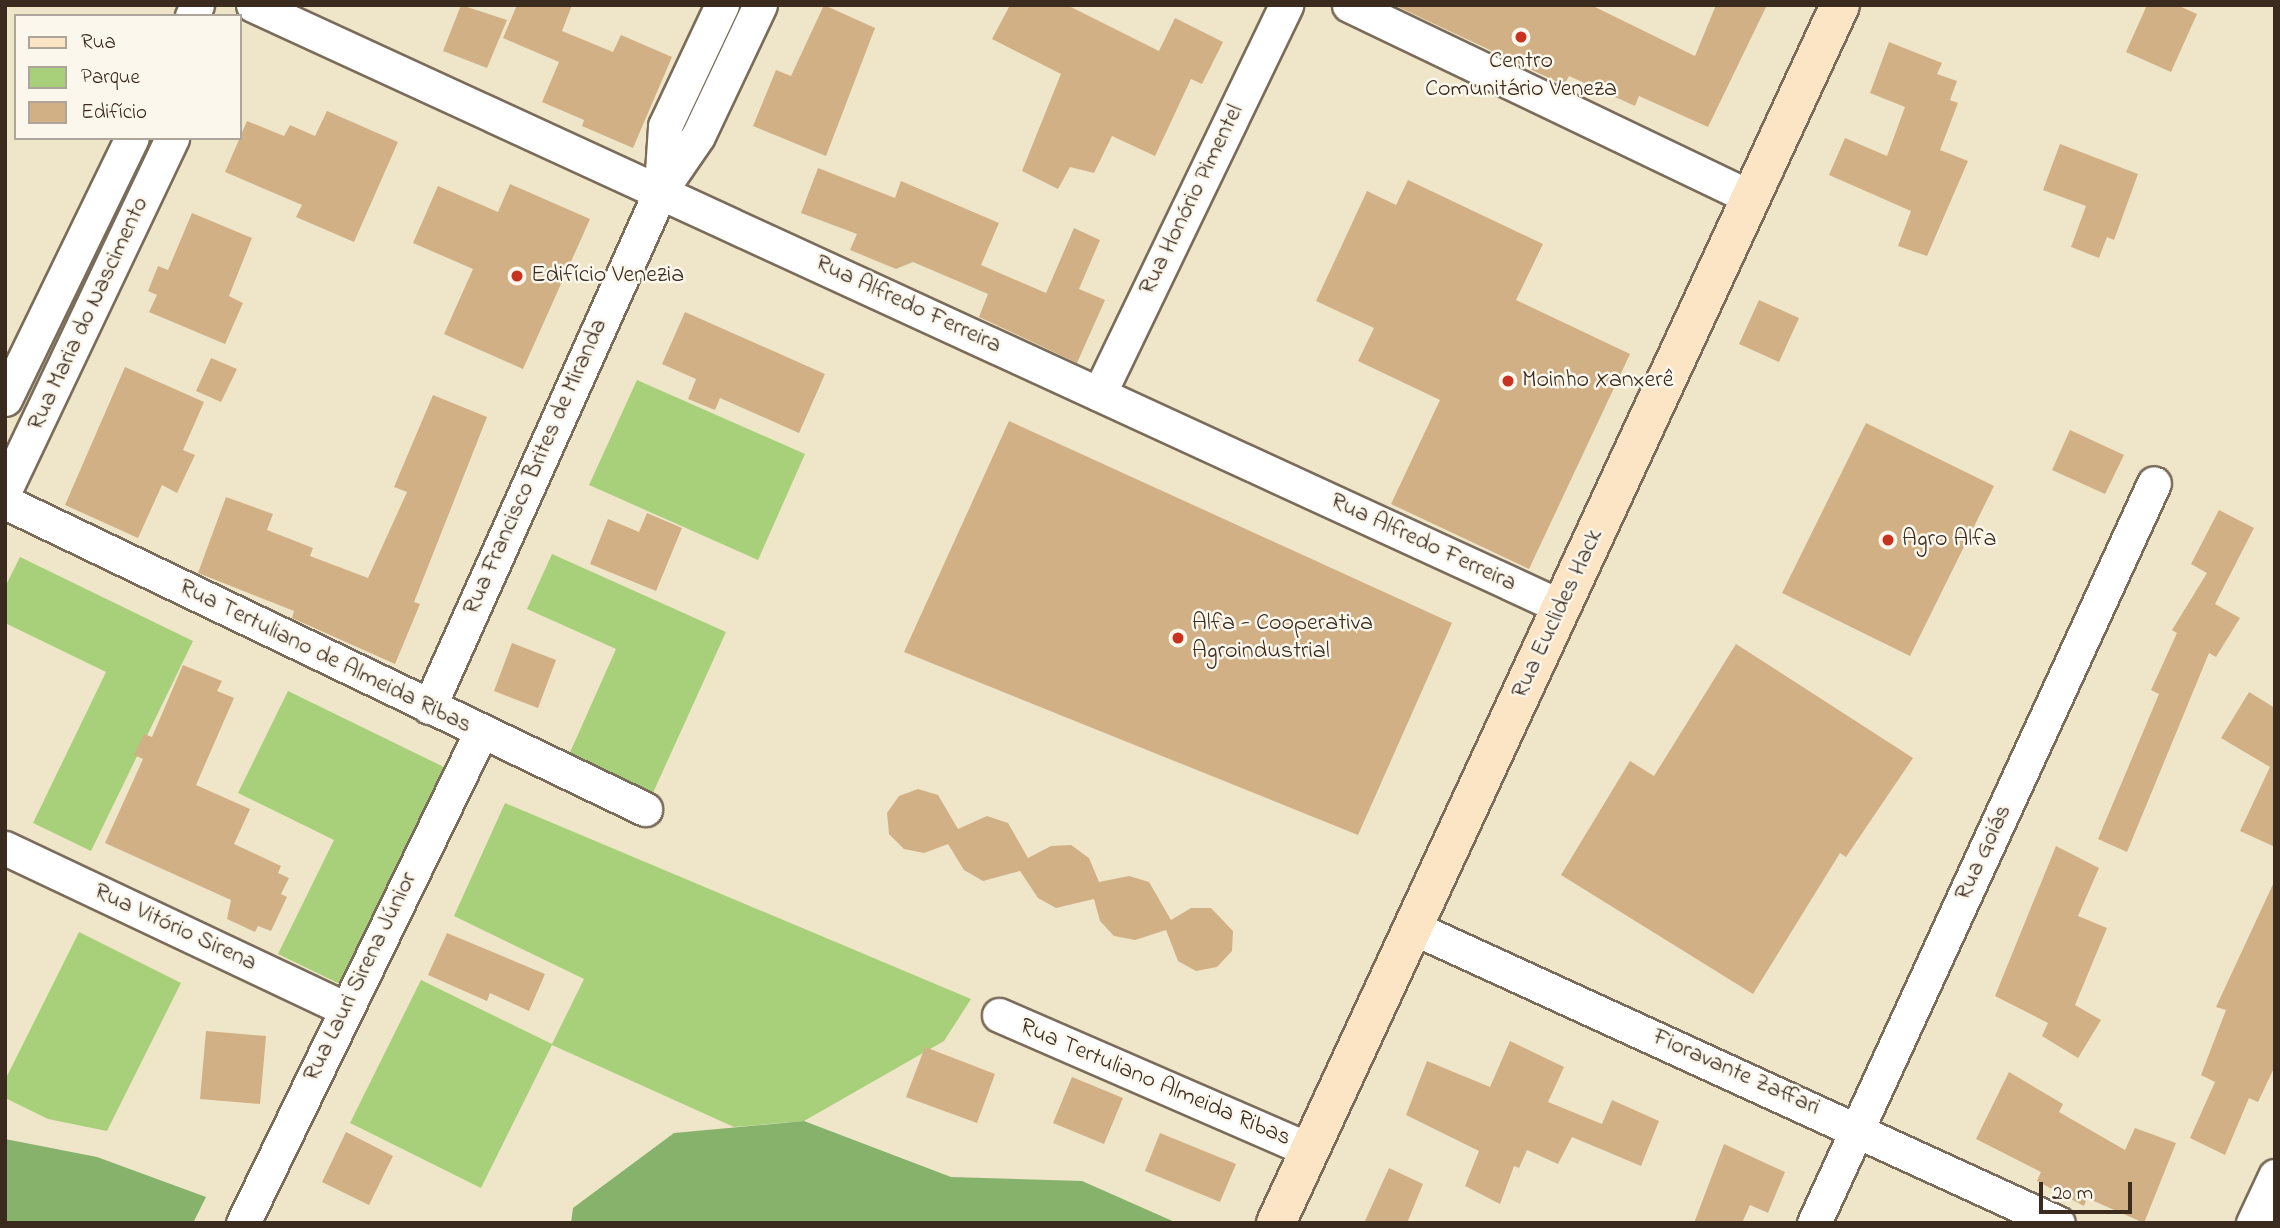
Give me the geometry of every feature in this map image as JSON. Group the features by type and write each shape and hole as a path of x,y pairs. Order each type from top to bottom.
{"main road":[{"name":"Rua Euclides Hack","path":"1276,1223 1562,607 1748,195 1840,5"}],"street":[{"name":"Rua Alfredo Ferreira","path":"253,5 661,190 1562,607"},
{"name":"Rua Francisco Brites de Miranda","path":"429,707 661,190 698,136 760,5"},
{"name":"Rua Honório Pimentel","path":"1099,394 1286,5"},
{"path":"1349,5 1748,195"},
{"name":"Rua Francisco Brites de Miranda","path":"661,190 665,126 716,18"},
{"path":"716,18 741,45"},
{"name":"Rua Maria do Nascimento","path":"5,399 131,140"},
{"name":"Rua Maria do Nascimento","path":"5,490 171,140"},
{"name":"Rua Goiás","path":"1814,1223 2154,483"},
{"name":"Rua Tertuliano de Almeida Ribas","path":"5,502 645,809"},
{"name":"Rua Lauri Sirena Júnior","path":"243,1223 481,732"},
{"name":"Rua Vitório Sirena","path":"5,848 345,1009"},
{"name":"Fioravante Zaffari","path":"1413,928 1857,1128 2058,1223"},
{"name":"Rua Tertuliano Almeida Ribas","path":"999,1015 1310,1150"},
{"path":"2253,1223 2275,1176"}],"green space":[{"path":"637,380 805,454 758,560 589,485"},
{"path":"552,554 726,632 652,795 568,757 616,649 527,609"},
{"path":"20,557 193,641 91,851 33,823 106,672 5,623 5,587"},
{"path":"288,691 450,770 344,986 278,954 334,840 238,793"},
{"path":"505,803 971,999 944,1041 804,1121 734,1127 552,1045 481,1188 350,1123 421,980 552,1044 584,979 454,916"},
{"path":"79,932 181,983 107,1131 48,1119 5,1098 5,1080"},
{"path":"804,1121 951,1177 1082,1181 1177,1223 571,1223 573,1208 674,1133"},
{"path":"5,1139 97,1157 206,1197 193,1223 5,1223"}],"building":[{"path":"461,5 507,20 487,68 443,51"},
{"path":"517,5 572,5 562,31 613,52 621,35 672,57 633,148 582,126 584,120 542,102 559,62 503,38"},
{"path":"824,5 875,28 826,156 753,126 776,70 791,76"},
{"path":"1010,5 1067,5 1159,51 1175,18 1223,42 1202,84 1191,79 1155,156 1112,136 1094,173 1070,167 1058,189 1022,171 1061,74 992,39"},
{"path":"1394,5 1591,5 1695,56 1716,5 1767,5 1708,127 1639,96 1635,106 1569,76 1564,85"},
{"path":"2147,5 2177,5 2197,14 2171,72 2126,52"},
{"path":"1889,42 1942,63 1937,74 1957,81 1950,100 1958,103 1940,150 1968,161 1927,256 1898,246 1911,211 1829,175 1845,138 1887,156 1905,107 1870,93"},
{"path":"327,111 398,142 354,242 296,217 302,205 225,172 239,140 242,140 247,121 284,136 290,125 315,136"},
{"path":"2060,144 2138,174 2114,240 2107,237 2099,258 2071,247 2086,206 2043,190"},
{"path":"818,168 895,198 901,181 999,223 981,265 1046,293 1074,228 1100,240 1079,289 1105,300 1077,363 979,317 988,294 913,262 896,269 850,250 857,234 801,213"},
{"name":"Moinho Xanxerê","path":"1408,180 1543,244 1516,300 1630,354 1529,569 1391,504 1440,400 1358,361 1374,328 1316,301 1367,191 1396,205"},
{"name":"Edifício Venezia","path":"510,184 590,219 523,369 444,334 473,269 413,243 438,186 498,212"},
{"path":"192,213 252,238 229,296 243,303 225,344 149,312 157,295 148,291 158,266 168,270"},
{"path":"1759,300 1799,318 1779,362 1739,344"},
{"path":"685,312 825,374 799,433 720,398 715,410 688,399 696,379 662,364"},
{"path":"211,358 237,369 221,402 196,391"},
{"path":"125,367 204,402 183,450 195,455 177,493 162,485 138,538 65,505"},
{"path":"433,395 487,417 414,602 420,604 395,664 292,618 294,611 198,573 226,497 273,514 267,530 313,548 310,556 368,578 407,492 394,487"},
{"name":"Alfa - Cooperativa Agroindustrial","path":"1009,421 1452,623 1358,835 904,652"},
{"name":"Agro Alfa","path":"1866,423 1994,486 1910,656 1782,593"},
{"path":"2070,430 2124,455 2105,494 2052,470"},
{"path":"2219,510 2254,528 2215,604 2240,618 2216,657 2209,653 2127,852 2098,839 2159,694 2151,690 2177,633 2172,630 2207,573 2191,564"},
{"path":"647,513 682,528 656,591 590,564 608,519 639,532"},
{"path":"512,643 556,660 538,708 494,691"},
{"path":"1736,644 1913,758 1846,857 1840,853 1753,994 1561,875 1630,761 1654,776"},
{"path":"183,665 222,681 217,691 234,698 196,785 250,809 234,844 281,866 278,873 289,878 281,894 287,897 271,931 258,926 255,932 227,919 231,900 105,843 143,759 134,755 144,734 152,737"},
{"path":"2249,692 2275,708 2275,847 2240,831 2270,767 2221,738"},
{"path":"918,789 938,795 958,829 987,816 1008,823 1028,858 1051,846 1071,845 1089,858 1099,882 1129,876 1149,882 1171,920 1191,908 1211,908 1233,931 1232,951 1217,967 1196,971 1178,961 1166,930 1135,940 1114,936 1100,921 1094,899 1056,908 1038,898 1020,871 983,881 964,870 948,844 924,853 904,849 889,834 887,813 899,796"},
{"path":"2056,846 2099,868 2078,916 2107,928 2075,1005 2101,1020 2078,1058 2042,1036 2048,1023 1995,996"},
{"path":"2275,880 2275,1066 2258,1102 2249,1098 2225,1155 2190,1138 2215,1082 2201,1075 2226,1010 2216,1007"},
{"path":"447,933 545,974 529,1011 490,993 487,1001 428,975"},
{"path":"206,1031 266,1036 260,1104 200,1099"},
{"path":"1510,1041 1564,1067 1548,1102 1602,1124 1612,1100 1659,1121 1641,1166 1572,1137 1558,1164 1527,1150 1519,1168 1514,1166 1500,1204 1465,1186 1479,1151 1406,1115 1427,1061 1490,1087"},
{"path":"925,1047 995,1074 977,1123 906,1097"},
{"path":"2009,1072 2063,1104 2059,1112 2125,1150 2135,1128 2176,1143 2144,1223 2087,1198 2084,1206 2037,1181 2041,1172 1976,1139"},
{"path":"1072,1077 1123,1098 1104,1144 1053,1123"},
{"path":"346,1132 393,1156 369,1205 322,1182"},
{"path":"1160,1133 1236,1164 1220,1202 1145,1171"},
{"path":"1724,1144 1785,1172 1768,1213 1750,1205 1742,1223 1694,1223"},
{"path":"1389,1168 1423,1184 1407,1223 1364,1223"}],"place":[{"name":"Centro Comunitário Veneza","path":"1521,37"},
{"name":"Edifício Venezia","path":"517,276"},
{"name":"Moinho Xanxerê","path":"1508,381"},
{"name":"Agro Alfa","path":"1888,540"},
{"name":"Alfa - Cooperativa Agroindustrial","path":"1178,638"}]}
